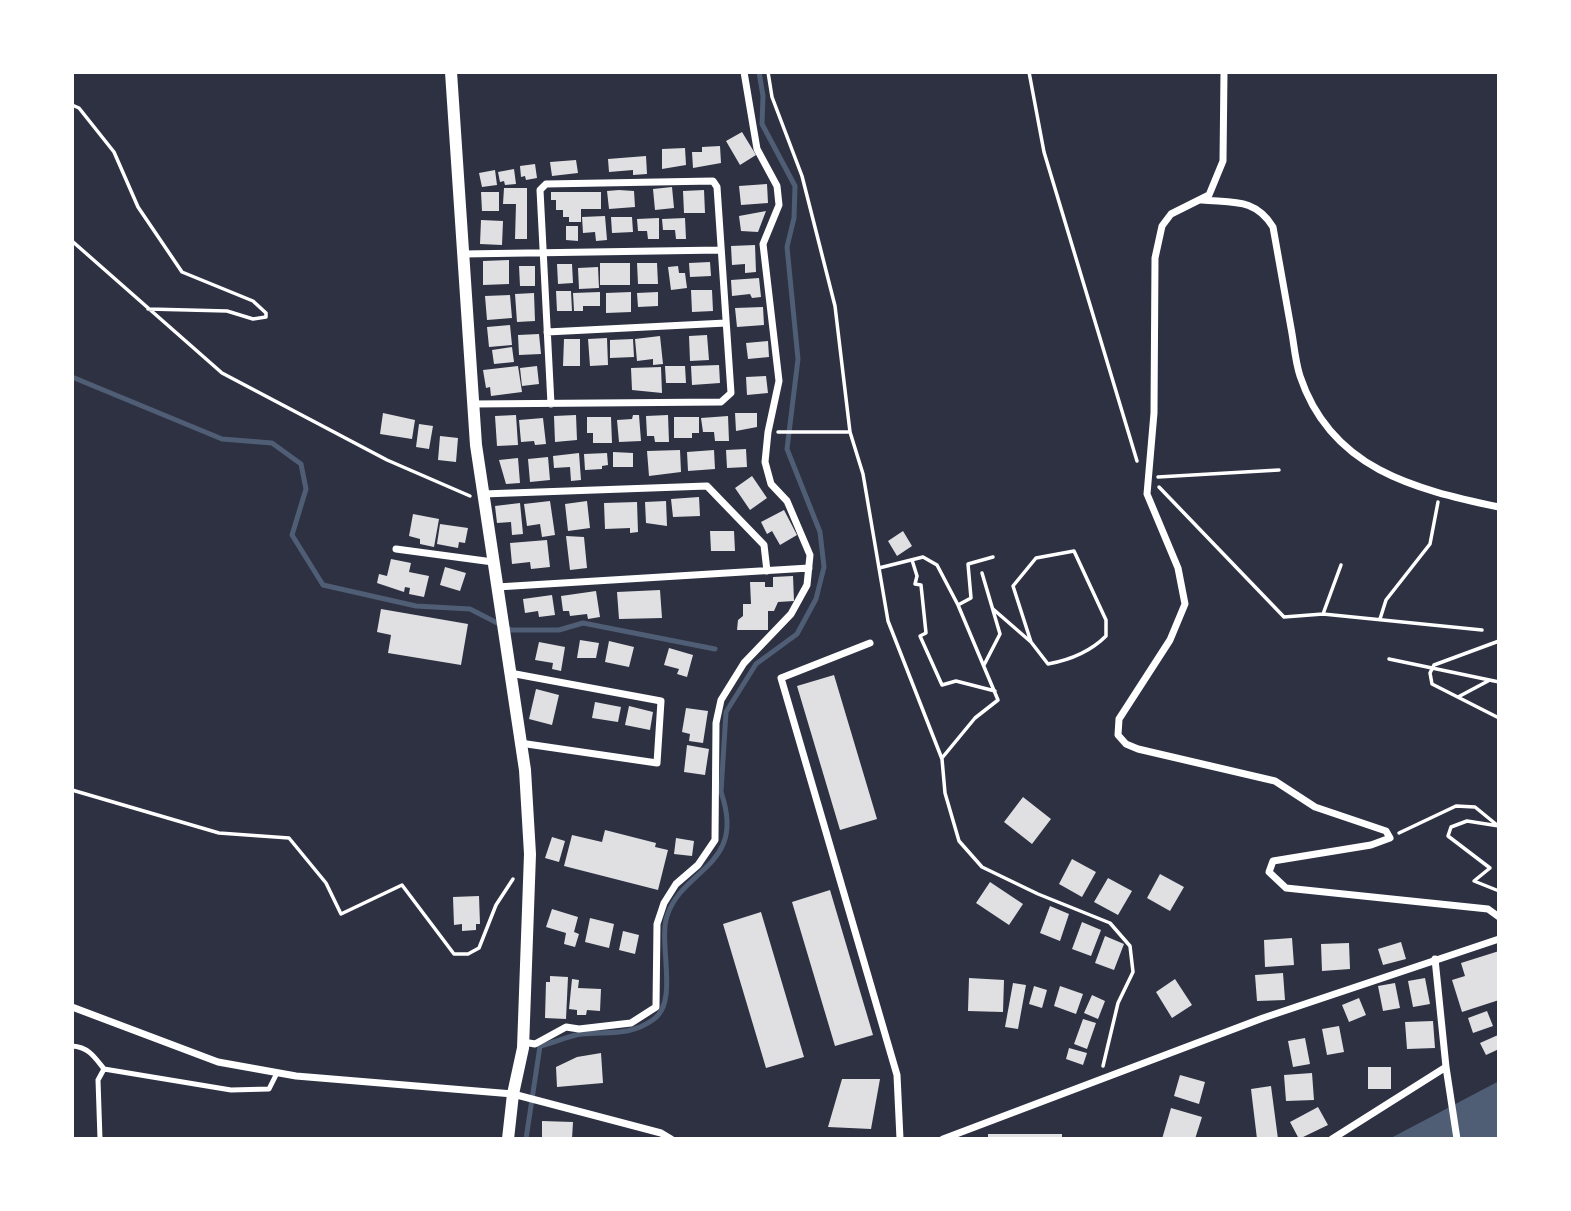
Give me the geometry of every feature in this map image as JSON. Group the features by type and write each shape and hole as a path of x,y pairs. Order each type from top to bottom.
{"street":[{"path":"451,72 473,404 482,498 520,743 530,854 523,1042 508,1139"},
{"path":"523,1042 535,1044 566,1027 579,1029 631,1023 656,1007 657,924 664,903 676,884 698,864 715,840 716,723 721,700 744,663 790,614 807,585 810,555 800,524 787,501 771,484 765,462 768,432 779,381 764,244 779,205 777,186 757,149 744,72"},
{"path":"1224,72 1223,161 1209,195 1171,214 1162,226 1155,258 1154,413 1147,494 1178,568 1185,604 1170,640 1119,719 1118,735 1126,744 1138,749 1275,781 1315,807 1385,831 1390,838 1371,845 1273,861 1269,872 1286,887 1488,909 1499,917"},
{"path":"473,404 551,404 721,402 731,393 717,187 713,181 546,184 540,191 551,404"},
{"path":"1199,200 1246,204 1264,212 1273,227 1300,375 1320,416 1338,440 1368,465 1406,483 1499,507"},
{"path":"463,254 721,250"},
{"path":"547,332 726,323"},
{"path":"482,498 706,486 764,545 766,570"},
{"path":"396,549 493,562"},
{"path":"497,587 809,568"},
{"path":"870,643 781,678 897,1075 901,1139"},
{"path":"510,673 661,701 657,763 520,743"},
{"path":"943,1139 1263,1018 1499,939"},
{"path":"1435,959 1446,1067 1457,1139"},
{"path":"72,1007 218,1062 277,1073 516,1095 661,1133 671,1139"},
{"path":"1332,1139 1446,1067"}],"lane":[{"path":"72,1046 90,1052 104,1069 232,1090 269,1089 277,1073"},
{"path":"100,1139 98,1080 104,1069"}],"path":[{"path":"768,72 772,97 802,176 835,306 850,432 863,474 888,621 942,759 945,793 959,841 982,867 1038,894 1111,923 1130,946 1133,972 1118,1003 1099,1081"},
{"path":"1030,72 1044,152 1139,468"},
{"path":"72,105 79,108 114,152 138,207 181,272 253,300 266,313 266,317 253,319 227,311 148,309"},
{"path":"72,241 222,373 387,460 482,498"},
{"path":"768,432 850,432"},
{"path":"1149,477 1279,470"},
{"path":"1149,477 1284,617 1323,614 1482,630"},
{"path":"1380,619 1385,600 1430,544 1440,493"},
{"path":"993,609 1031,642 1048,664 1063,662 1095,647 1107,636 1107,620 1074,551 1036,558 1013,586 1031,642"},
{"path":"879,568 923,557 937,565 958,605 998,700 975,718 942,759"},
{"path":"958,605 971,598 968,564 993,557"},
{"path":"912,560 918,576 915,584 921,585 925,621 926,633 920,636 942,685 956,681 995,691"},
{"path":"1323,614 1341,565"},
{"path":"982,573 1000,634 984,665"},
{"path":"1499,641 1433,668 1430,673 1432,684 1499,718"},
{"path":"1389,659 1499,682"},
{"path":"1458,697 1490,680"},
{"path":"1489,713 1499,710"},
{"path":"72,790 219,833 289,838 326,883 341,914 402,885 454,954 468,954 478,947 496,905 530,854"},
{"path":"1390,838 1432,815 1456,806 1475,807 1499,827"},
{"path":"1499,827 1467,821 1451,827 1448,836 1490,868 1474,881 1499,891"}],"water":[{"path":"1499,1081 1499,1139 1389,1139"}],"building":[{"path":"742,132 756,155 740,165 726,141"},
{"path":"720,146 721,163 693,168 692,152 702,152 702,147"},
{"path":"685,148 686,165 662,169 662,149"},
{"path":"646,156 647,174 633,175 633,170 609,172 608,159"},
{"path":"576,160 578,173 552,176 550,162"},
{"path":"535,164 537,178 526,180 525,176 521,177 520,166"},
{"path":"514,169 516,184 505,185 504,181 500,182 498,172"},
{"path":"495,170 497,185 482,187 479,173"},
{"path":"767,184 768,203 741,205 739,186"},
{"path":"672,187 674,208 655,210 653,189"},
{"path":"504,188 527,188 527,239 515,239 516,204 503,204"},
{"path":"704,190 705,213 684,213 683,191"},
{"path":"607,191 634,191 635,207 609,209"},
{"path":"481,192 499,192 499,211 482,211"},
{"path":"551,192 601,192 601,209 581,209 581,222 569,222 569,217 563,217 563,210 556,210 556,200 551,200"},
{"path":"766,211 758,232 741,231 739,216"},
{"path":"605,216 607,240 596,241 595,232 583,233 582,217"},
{"path":"611,217 632,217 633,232 612,233"},
{"path":"659,218 659,239 648,239 647,231 638,231 637,219"},
{"path":"685,218 686,239 676,239 675,230 663,230 662,219"},
{"path":"481,220 503,221 502,245 480,244"},
{"path":"566,226 578,226 578,241 566,240"},
{"path":"755,245 756,272 745,273 745,264 732,265 731,246"},
{"path":"509,260 509,284 483,285 483,261"},
{"path":"710,262 711,276 690,277 689,263"},
{"path":"600,263 630,263 630,285 600,285"},
{"path":"637,263 657,263 658,284 638,284"},
{"path":"557,264 572,264 573,283 558,284"},
{"path":"519,266 535,266 535,286 520,286"},
{"path":"678,266 679,273 685,273 687,288 671,290 668,267"},
{"path":"598,267 599,288 579,289 578,268"},
{"path":"759,278 761,297 752,298 750,294 732,296 731,280"},
{"path":"691,290 712,290 713,311 692,312"},
{"path":"556,291 571,291 572,311 557,311"},
{"path":"600,292 600,306 583,306 583,311 574,311 573,293"},
{"path":"631,292 631,312 606,313 606,293"},
{"path":"658,292 658,306 638,307 637,293"},
{"path":"534,293 535,321 517,322 515,294"},
{"path":"510,295 512,318 487,320 485,296"},
{"path":"763,307 764,325 737,327 735,308"},
{"path":"510,325 512,345 489,347 487,327"},
{"path":"539,334 541,354 519,355 518,335"},
{"path":"707,335 709,360 690,361 689,336"},
{"path":"660,336 663,364 653,365 653,359 637,361 635,339"},
{"path":"607,338 608,365 590,366 588,339"},
{"path":"564,339 580,339 580,366 563,366"},
{"path":"633,339 634,357 610,358 610,340"},
{"path":"768,341 769,357 748,359 746,343"},
{"path":"512,347 514,362 494,364 492,350"},
{"path":"719,365 720,383 692,385 691,366"},
{"path":"518,366 522,392 491,396 490,387 486,388 483,370"},
{"path":"537,366 539,384 522,386 520,368"},
{"path":"665,366 685,366 686,383 666,383"},
{"path":"661,367 662,393 632,390 631,368"},
{"path":"766,376 768,393 747,395 746,377"},
{"path":"383,413 415,420 412,439 380,434"},
{"path":"735,413 757,413 757,427 736,431"},
{"path":"516,415 518,445 497,446 495,416"},
{"path":"576,415 577,440 555,442 554,416"},
{"path":"633,415 639,415 641,441 619,442 617,420 632,419"},
{"path":"668,415 669,442 655,442 654,436 647,436 646,416"},
{"path":"728,416 729,441 715,441 714,432 703,432 701,418"},
{"path":"587,417 611,417 612,443 593,443 593,433 587,433"},
{"path":"674,417 699,417 699,433 692,433 692,438 674,438"},
{"path":"543,418 546,444 521,442 519,420"},
{"path":"419,424 433,426 429,449 416,447"},
{"path":"440,436 458,438 456,462 438,460"},
{"path":"746,449 747,467 727,468 726,450"},
{"path":"680,450 681,472 649,476 647,451"},
{"path":"714,450 715,469 688,471 687,452"},
{"path":"613,452 633,453 633,467 613,467"},
{"path":"579,453 581,480 571,481 570,467 554,468 553,456"},
{"path":"607,453 608,465 602,466 602,469 585,470 584,454"},
{"path":"548,457 550,480 530,482 528,459"},
{"path":"518,458 520,483 506,484 499,460"},
{"path":"752,476 767,498 750,510 735,488"},
{"path":"699,497 700,516 673,517 671,499"},
{"path":"550,501 555,535 542,537 540,524 527,526 524,504"},
{"path":"587,501 590,528 568,531 565,504"},
{"path":"666,501 667,526 646,523 645,502"},
{"path":"637,502 638,532 630,533 630,528 605,529 604,503"},
{"path":"520,503 523,534 512,535 511,522 497,523 495,506"},
{"path":"784,510 797,535 780,545 772,531 767,534 761,522"},
{"path":"413,514 439,519 434,547 420,544 420,539 409,536"},
{"path":"440,524 468,528 465,543 459,542 458,548 437,544"},
{"path":"710,531 734,531 735,551 711,551"},
{"path":"903,531 912,546 897,556 888,541"},
{"path":"566,536 584,537 587,568 570,570"},
{"path":"547,540 550,567 531,569 530,562 512,564 510,543"},
{"path":"391,559 411,563 409,572 429,576 424,597 409,594 410,588 405,587 404,592 377,583 379,574 387,576"},
{"path":"445,567 466,573 460,591 440,585"},
{"path":"793,576 794,601 778,602 774,611 768,611 768,630 737,630 738,620 743,616 743,604 751,604 750,582 765,582 765,587 773,587 773,577"},
{"path":"660,590 662,618 619,619 617,592"},
{"path":"596,591 600,617 588,619 587,614 570,616 569,611 563,611 561,596"},
{"path":"552,595 555,615 539,617 538,611 525,613 523,599"},
{"path":"381,609 468,624 461,665 388,653 391,635 377,632"},
{"path":"580,640 599,643 596,658 577,658"},
{"path":"609,641 634,647 629,667 605,662"},
{"path":"539,642 565,647 561,671 552,669 553,663 535,660"},
{"path":"669,648 693,655 687,677 677,674 679,669 664,665"},
{"path":"834,675 877,819 840,830 797,686"},
{"path":"536,689 559,695 552,725 529,719"},
{"path":"595,702 621,707 618,722 592,718"},
{"path":"629,706 653,712 650,730 625,725"},
{"path":"686,708 708,711 703,743 689,741 690,734 682,732"},
{"path":"687,745 709,749 705,775 684,772"},
{"path":"1023,797 1051,819 1032,844 1004,822"},
{"path":"605,830 656,843 655,847 668,850 658,890 564,866 572,835 602,842"},
{"path":"552,837 565,841 559,862 545,858"},
{"path":"676,838 694,841 692,856 674,854"},
{"path":"1072,859 1096,872 1082,897 1059,884"},
{"path":"1160,874 1184,887 1170,911 1147,898"},
{"path":"1108,878 1132,891 1118,915 1094,902"},
{"path":"990,882 1023,904 1009,925 976,903"},
{"path":"830,890 873,1035 835,1046 792,902"},
{"path":"479,896 480,924 476,924 476,930 462,931 462,924 454,925 453,897"},
{"path":"1050,906 1069,914 1060,941 1040,933"},
{"path":"552,909 578,917 574,932 579,934 575,947 564,944 566,933 546,927"},
{"path":"761,912 804,1057 766,1068 723,924"},
{"path":"590,918 614,924 609,948 585,942"},
{"path":"1082,922 1101,930 1091,956 1072,949"},
{"path":"623,931 639,935 635,954 619,950"},
{"path":"1105,936 1124,944 1114,970 1095,963"},
{"path":"1292,938 1294,965 1265,967 1264,940"},
{"path":"1401,942 1406,959 1383,965 1378,949"},
{"path":"1349,943 1350,969 1322,971 1321,944"},
{"path":"1499,951 1499,1000 1462,1012 1452,980 1465,976 1461,963"},
{"path":"1283,973 1285,1000 1257,1001 1255,975"},
{"path":"550,976 568,977 566,1019 545,1018 546,982 550,982"},
{"path":"969,978 1004,980 1003,1012 968,1011"},
{"path":"1425,978 1430,1004 1413,1007 1408,981"},
{"path":"572,979 579,980 578,988 601,989 600,1011 587,1010 586,1015 577,1015 577,1010 569,1009"},
{"path":"1175,979 1192,1005 1172,1018 1156,992"},
{"path":"1013,983 1026,985 1018,1029 1005,1027"},
{"path":"1395,983 1400,1008 1383,1011 1378,986"},
{"path":"1034,986 1047,990 1042,1008 1029,1004"},
{"path":"1060,986 1083,994 1076,1014 1054,1006"},
{"path":"1092,995 1105,1001 1098,1019 1084,1013"},
{"path":"1359,998 1366,1015 1349,1022 1342,1005"},
{"path":"1487,1011 1493,1026 1473,1033 1468,1018"},
{"path":"1083,1019 1096,1023 1087,1049 1074,1044"},
{"path":"1433,1021 1435,1048 1407,1049 1405,1022"},
{"path":"1339,1026 1344,1052 1327,1055 1322,1029"},
{"path":"1498,1035 1499,1049 1486,1055 1480,1043"},
{"path":"1305,1038 1310,1064 1293,1067 1288,1041"},
{"path":"1069,1048 1087,1053 1083,1065 1066,1059"},
{"path":"601,1053 603,1083 557,1087 556,1067 577,1057"},
{"path":"1368,1067 1391,1067 1391,1089 1368,1089"},
{"path":"1312,1073 1314,1100 1286,1101 1284,1075"},
{"path":"1180,1075 1205,1082 1199,1104 1174,1096"},
{"path":"842,1079 880,1079 871,1129 828,1127"},
{"path":"1271,1086 1278,1139 1257,1139 1251,1089"},
{"path":"1318,1107 1328,1125 1299,1139 1290,1122"},
{"path":"1171,1108 1202,1117 1195,1139 1162,1139"},
{"path":"542,1121 573,1122 572,1139 542,1138"},
{"path":"988,1134 1062,1134 1062,1139 988,1139"}],"waterway":[{"path":"526,1139 540,1046 581,1034 636,1029 654,1019 661,1011 667,986 667,916 686,886 720,851 726,836 727,817 721,792 726,712 756,664 797,634 816,599 824,567 820,532 787,449 798,359 787,247 794,218 795,186 762,124 763,96 759,72"},
{"path":"72,377 222,439 272,443 301,464 306,489 292,535 323,585 416,606 470,609 511,630 559,630 583,623 715,649"}]}
